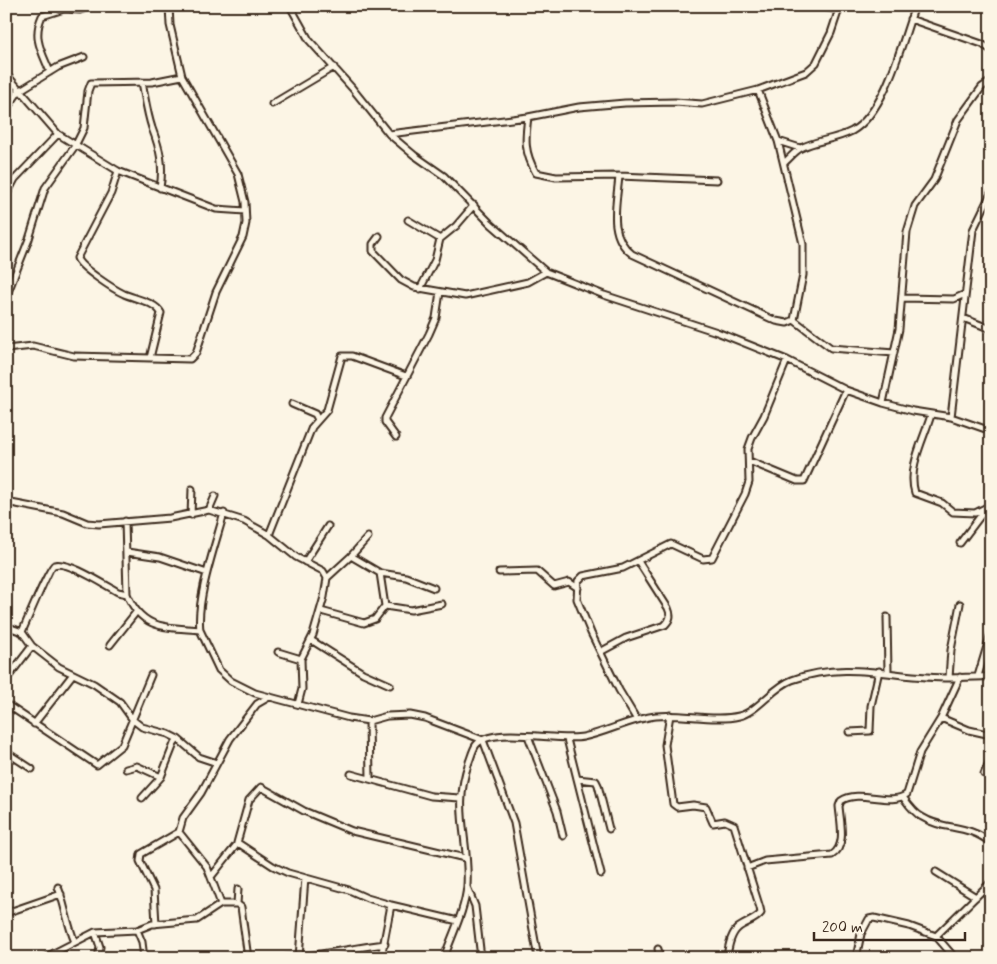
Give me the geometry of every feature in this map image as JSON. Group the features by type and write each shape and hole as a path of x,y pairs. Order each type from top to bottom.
{"street":[{"path":"50,72 37,44 38,24 42,16 64,9 80,10 94,6"},
{"path":"6,349 33,346 74,356 193,358 216,292 244,237 246,223 245,202 238,174 182,76 170,25 168,6"},
{"path":"290,6 309,40 390,134 414,156 444,176 490,222 546,272 604,295 717,332 787,360 846,390 882,403 931,415 951,417 991,430"},
{"path":"390,134 528,117 578,107 625,103 675,102 702,104 758,90 806,72 816,63 831,33 840,8 818,6"},
{"path":"784,164 800,148 831,140 849,132 858,127 870,115 892,70 915,6"},
{"path":"910,18 982,44 991,50"},
{"path":"6,110 19,91 50,72 84,57"},
{"path":"272,104 334,67"},
{"path":"6,74 58,134 118,171 216,209 245,212"},
{"path":"6,297 29,239 45,188 75,146 84,128 88,91 91,83 142,82 182,76"},
{"path":"882,403 894,353 902,298 907,232 916,206 934,180 958,120 982,88 991,81"},
{"path":"142,82 152,128 161,151 163,174 160,188"},
{"path":"758,90 778,140 803,244 803,275 794,320"},
{"path":"528,117 526,134 527,157 536,173 556,177 619,176 718,180"},
{"path":"6,196 15,179 58,134"},
{"path":"778,140 800,148"},
{"path":"118,171 111,193 77,258 81,265 121,292 158,307 162,313 150,358"},
{"path":"619,176 615,215 618,240 623,247 632,254 776,321 787,323 794,320"},
{"path":"951,417 973,230 990,196"},
{"path":"420,289 435,260 440,239 456,226 474,205"},
{"path":"408,220 440,239"},
{"path":"379,236 373,244 373,251 401,280 420,289 465,296 528,282 546,272"},
{"path":"396,437 385,422 385,418 436,318 440,292"},
{"path":"902,298 954,299 965,294"},
{"path":"954,299 965,306"},
{"path":"963,318 991,329"},
{"path":"794,320 831,348 894,353"},
{"path":"270,535 306,440 318,420 327,410 342,356 352,356 406,376"},
{"path":"637,720 619,690 602,651 591,632 577,599 578,581 583,576 612,572 671,544 703,559 712,558 745,494 749,482 748,449 787,360"},
{"path":"749,461 797,481 804,481 846,390"},
{"path":"292,404 309,410 318,420"},
{"path":"931,415 915,463 915,493 942,503 953,512 975,513 989,504"},
{"path":"191,515 192,490"},
{"path":"209,510 215,496"},
{"path":"6,502 63,513 87,523 114,524 125,521 191,515 209,510 224,513 270,535 296,557 323,571 327,578"},
{"path":"960,543 989,504"},
{"path":"224,513 208,573 199,618 200,630 219,670 231,681 255,694 349,718 369,721 387,716 410,715 425,718 483,740 514,823 538,958"},
{"path":"125,521 127,594 131,605 157,626 174,630 200,630"},
{"path":"305,562 328,526"},
{"path":"298,704 302,688 301,659 321,611 327,578 368,537"},
{"path":"127,552 160,557 208,573"},
{"path":"351,556 380,573 406,577 434,588"},
{"path":"602,651 626,638 664,625 671,615 638,561"},
{"path":"22,632 50,567 54,565 65,565 118,592 127,594"},
{"path":"499,572 537,571 554,586 569,582 578,588"},
{"path":"321,611 364,623 375,619 385,606 380,573"},
{"path":"385,606 411,610 442,604"},
{"path":"949,678 951,650 960,604"},
{"path":"110,644 137,611"},
{"path":"887,617 888,672"},
{"path":"6,626 22,632 32,646 73,674 94,684 120,702 133,720 142,727 178,739 199,757 217,763"},
{"path":"978,676 991,633"},
{"path":"310,640 363,673 390,684"},
{"path":"6,680 32,646"},
{"path":"278,652 301,659"},
{"path":"481,958 475,906 467,886 460,798 476,744 483,740 502,734 567,739 583,737 637,720 670,715 739,716 790,680 848,669 949,678 991,677"},
{"path":"850,732 870,731 871,706 879,671"},
{"path":"34,724 73,674"},
{"path":"6,704 97,765 122,744 151,675"},
{"path":"747,868 765,861 832,854 838,851 841,845 839,806 845,798 903,797 907,794 914,766 925,739 941,718 960,677"},
{"path":"946,692 950,699"},
{"path":"156,924 154,890 140,861 141,854 179,832 183,818 201,794 230,739 249,712 257,704 270,697"},
{"path":"670,715 665,745 673,804 677,807 692,804 706,807 713,823 725,821 734,825 761,913 758,917 738,928 733,935 726,958"},
{"path":"941,718 969,730 991,735"},
{"path":"369,721 370,778"},
{"path":"528,736 557,811 563,836"},
{"path":"142,798 161,777 174,744 178,739"},
{"path":"567,739 601,874"},
{"path":"6,752 32,769"},
{"path":"984,774 991,758"},
{"path":"126,769 137,766 161,777"},
{"path":"351,774 431,796 460,798"},
{"path":"577,779 596,781 609,828"},
{"path":"211,877 237,843 249,800 261,787 304,811 352,832 465,858"},
{"path":"903,797 921,817 931,822 965,828 980,834 991,843"},
{"path":"179,832 208,867 221,904"},
{"path":"237,843 274,866 305,878 349,890 391,905 458,920"},
{"path":"936,872 976,896"},
{"path":"299,957 305,878"},
{"path":"936,936 991,882"},
{"path":"444,958 458,920 467,886"},
{"path":"58,887 75,942"},
{"path":"238,889 237,904 243,911 248,958"},
{"path":"984,889 991,900"},
{"path":"9,912 61,894"},
{"path":"44,958 95,932 137,930 156,924 197,920 221,904 237,904"},
{"path":"381,958 391,905"},
{"path":"856,958 861,934 869,919 874,918 909,926 936,936 955,958"},
{"path":"137,930 142,942 144,958"},
{"path":"95,932 100,947 98,958"},
{"path":"286,958 385,944"},
{"path":"658,950 660,958"}]}
